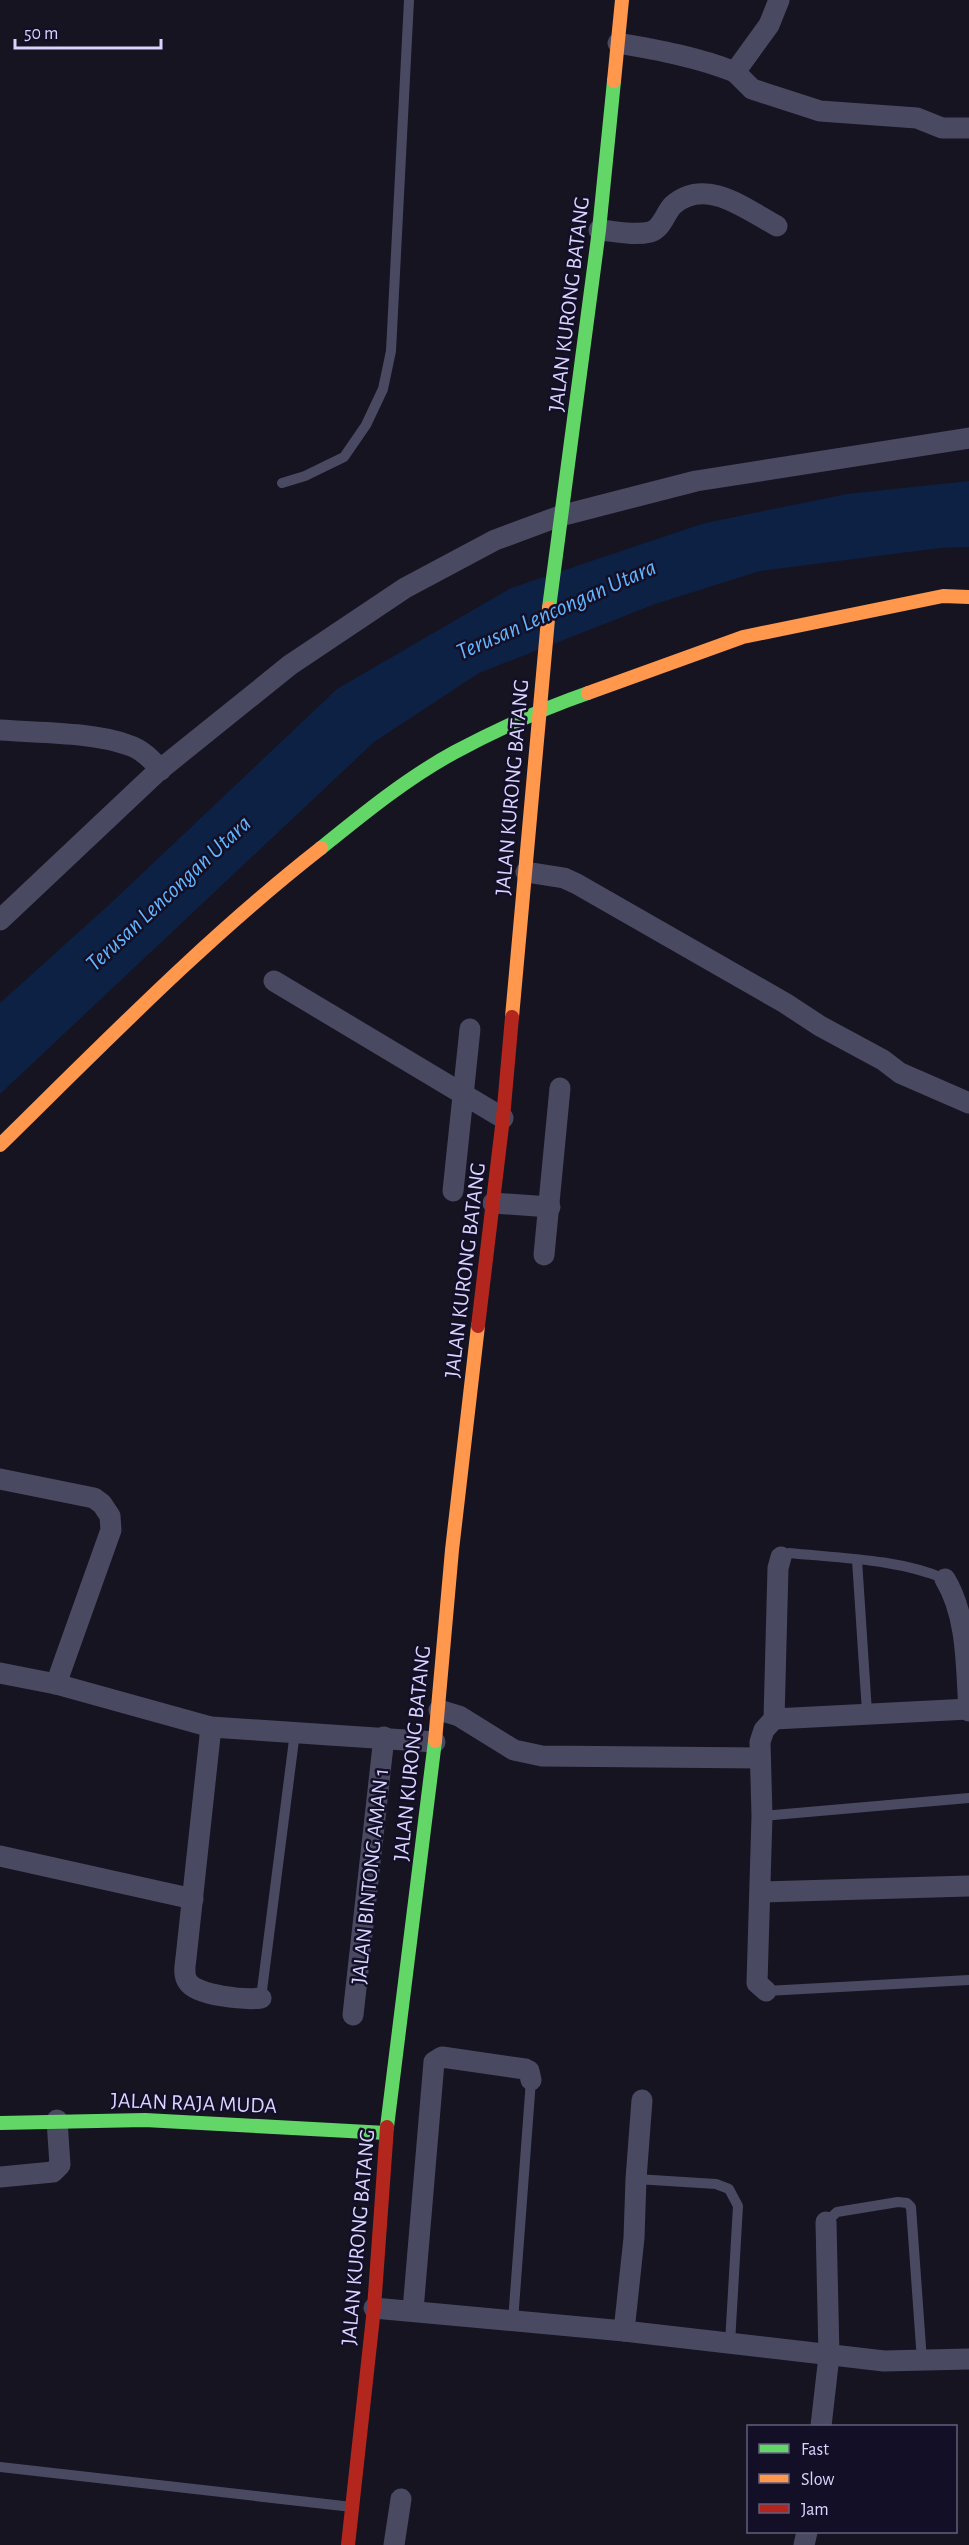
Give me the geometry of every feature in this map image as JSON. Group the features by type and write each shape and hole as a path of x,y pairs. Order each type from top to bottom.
{"street":[{"name":"JALAN KURONG BATANG","path":"348,2545 374,2308 386,2133 439,1710 452,1550 503,1118 526,872 539,696 553,567 599,230 622,0"},
{"path":"735,72 770,26 779,0"},
{"path":"618,43 710,62 735,72 752,89 820,111 917,118 942,128 969,128"},
{"path":"599,230 652,232 673,206 696,193 711,194 728,200 777,226"},
{"path":"0,920 58,863 161,770 290,665 405,588 495,540 560,516 696,482 969,438"},
{"path":"0,1145 154,993 262,893 374,807 453,753 538,711 743,637 942,596 969,597"},
{"path":"0,730 98,738 130,745 149,757 161,770"},
{"path":"526,872 564,878 577,884 848,1042 883,1060 900,1072 969,1103"},
{"path":"274,981 503,1118"},
{"path":"453,1191 470,1029"},
{"path":"544,1255 560,1088"},
{"path":"493,1203 550,1207"},
{"path":"0,1479 94,1498 102,1504 110,1516 111,1530 103,1555 56,1684"},
{"path":"766,1991 757,1983 762,1816 760,1742 764,1730 774,1719 778,1568 781,1557"},
{"path":"774,1719 969,1710 966,1634 953,1592 945,1579"},
{"path":"0,1673 56,1684 211,1727 435,1742"},
{"path":"439,1710 459,1716 513,1750 542,1756 760,1758"},
{"path":"211,1727 186,1958 186,1980 191,1986 205,1991 248,2000 261,1998"},
{"name":"JALAN BINTONG AMAN 1","path":"353,2015 384,1737"},
{"path":"0,1856 193,1899"},
{"path":"761,1892 969,1886"},
{"path":"413,2310 434,2062 442,2057 525,2069 529,2071 531,2080"},
{"path":"624,2331 634,2238 642,2100"},
{"name":"JALAN RAJA MUDA","path":"0,2123 114,2119 244,2123 386,2133"},
{"path":"0,2177 53,2172 60,2165 57,2120"},
{"path":"821,2425 829,2356 826,2222"},
{"path":"374,2308 624,2331 829,2356 922,2361 969,2359"},
{"path":"394,2545 401,2499"}],"lane":[{"path":"282,483 305,476 344,457 366,425 383,389 391,351 409,0"},
{"path":"781,1557 789,1553 857,1560 923,1571 945,1579"},
{"path":"857,1560 867,1713"},
{"path":"261,1998 296,1732"},
{"path":"762,1816 969,1798"},
{"path":"766,1991 969,1980"},
{"path":"513,2321 531,2080"},
{"path":"636,2179 716,2184 729,2189 738,2206 730,2343"},
{"path":"826,2222 837,2212 888,2204 907,2203 911,2207 922,2361"},
{"path":"0,2467 352,2507"}],"water":[{"name":"Terusan Lencongan Utara","path":"969,481 969,547 940,548 760,571 655,604 479,673 374,742 0,1094 0,1003 111,903 337,689 511,588 705,523 847,494"}],"traffic: fast":[{"path":"549,608 599,230 614,81"},
{"path":"321,848 386,797 437,762 504,727 588,693"},
{"path":"387,2127 435,1741"},
{"path":"0,2123 145,2120 386,2133"}],"traffic: slow":[{"path":"614,81 622,0"},
{"path":"588,693 743,637 943,596 969,597"},
{"path":"512,1017 549,608"},
{"path":"0,1145 196,955 278,882 321,848"},
{"path":"435,1741 452,1550 478,1326"}],"traffic: jam":[{"path":"478,1326 503,1118 512,1017"},
{"path":"348,2545 374,2308 387,2127"}]}
